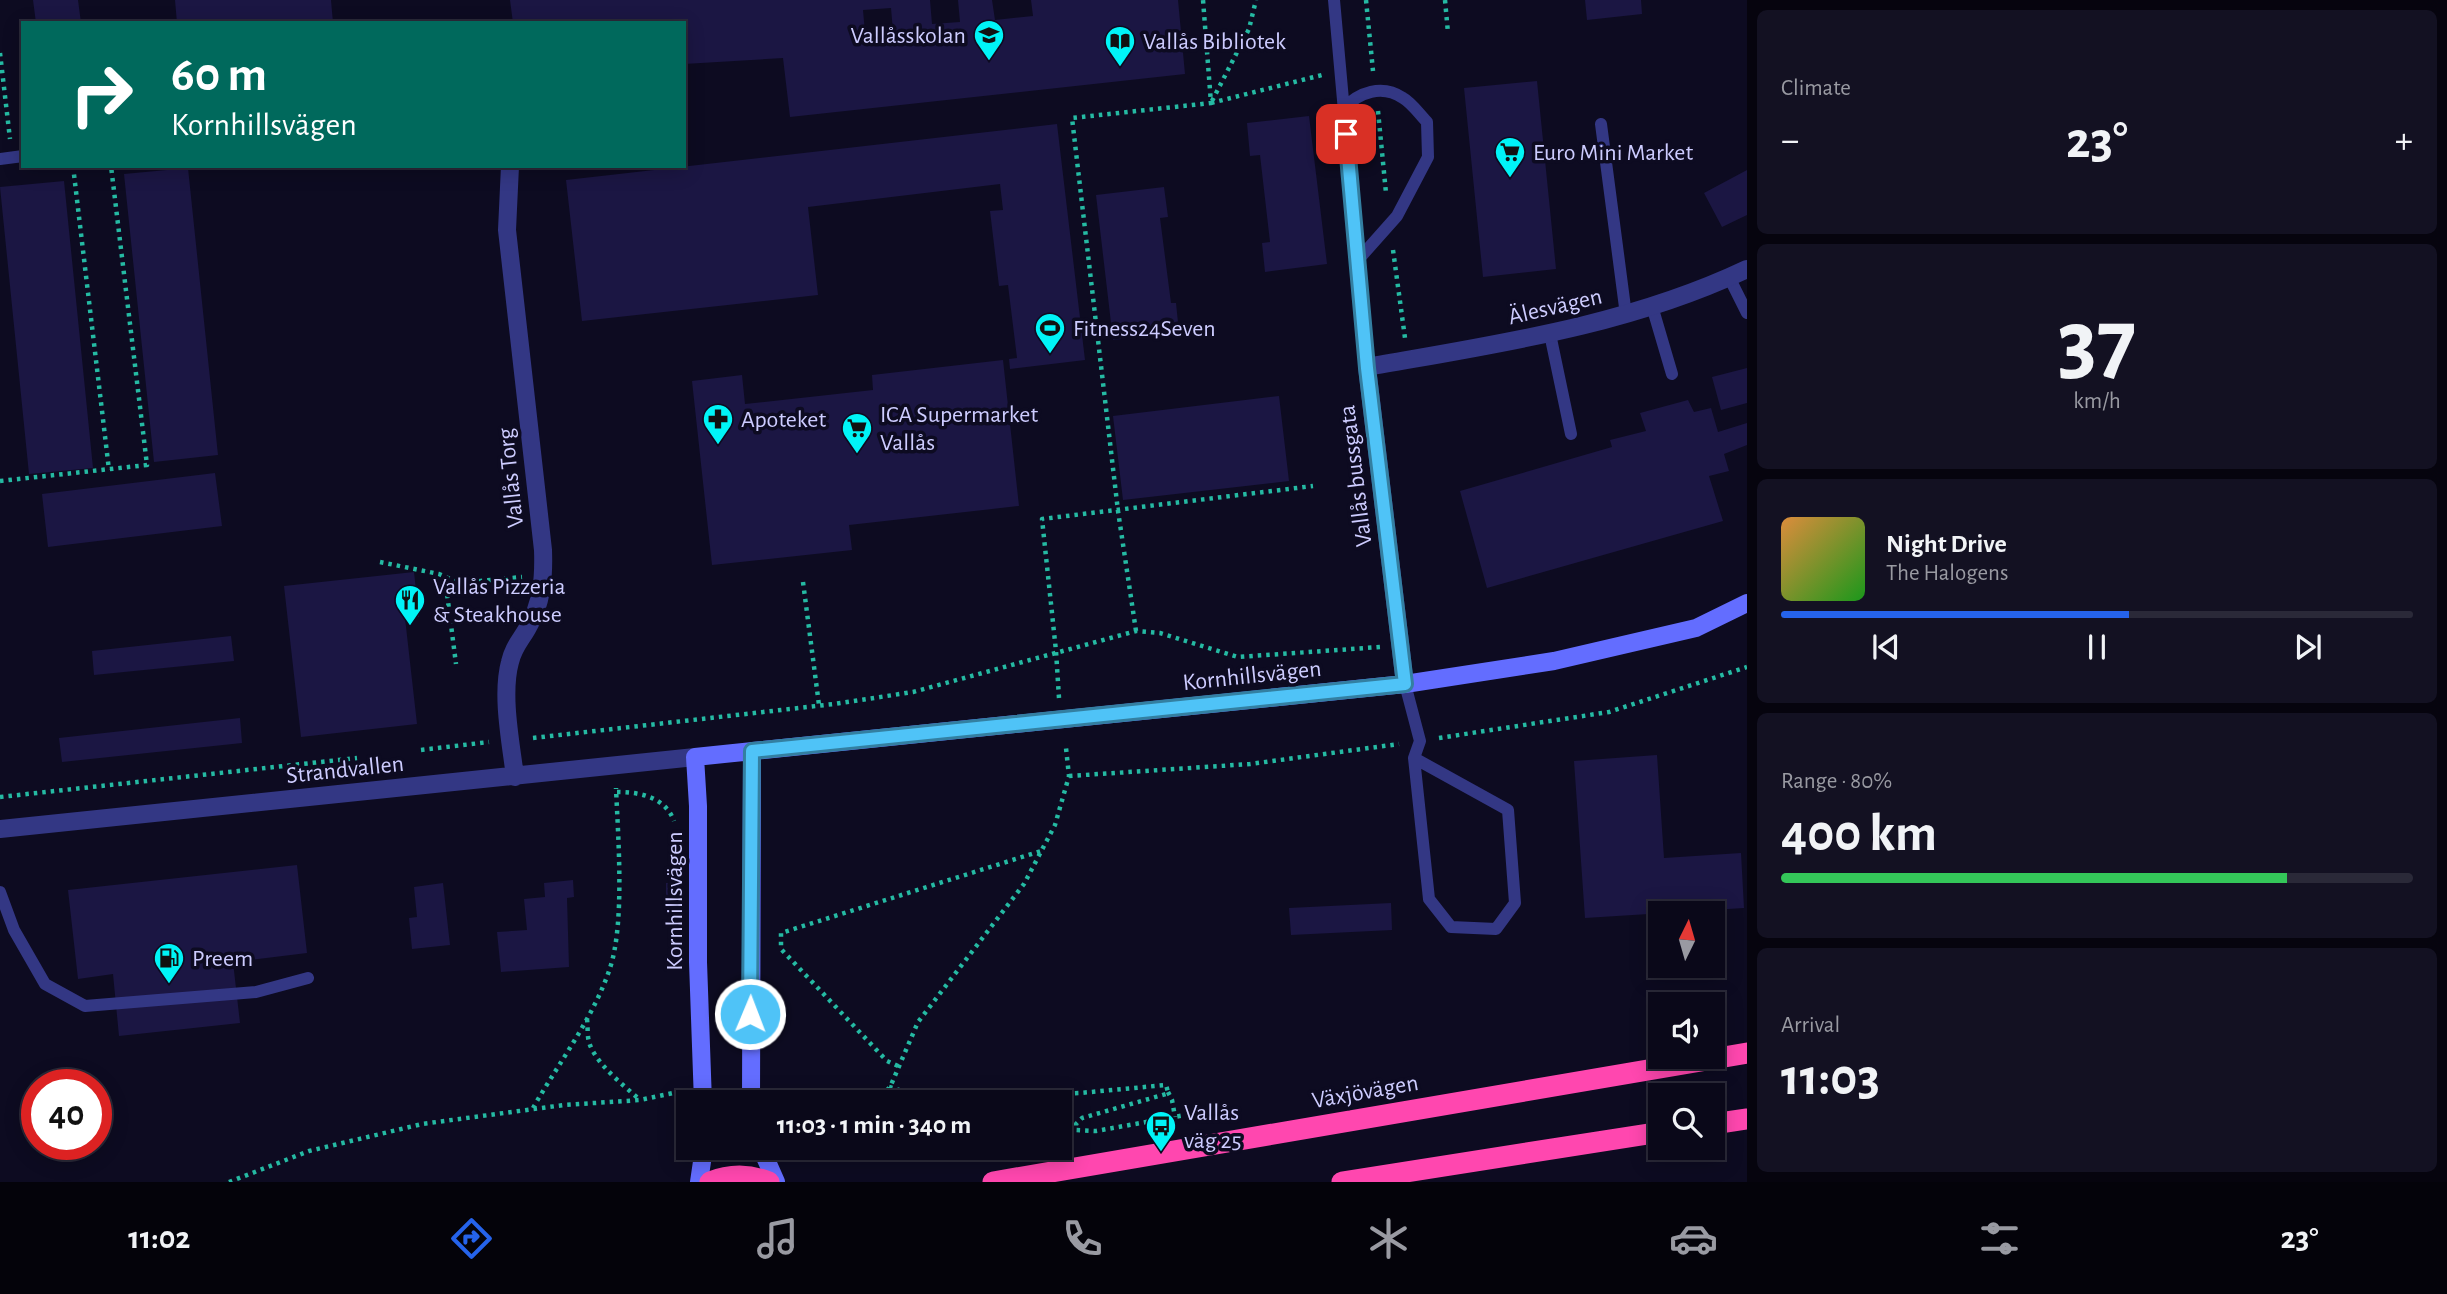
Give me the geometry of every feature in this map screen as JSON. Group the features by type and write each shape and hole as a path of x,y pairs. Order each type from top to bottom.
{"highway":[{"name":"Växjövägen","path":"993,1182 1747,1053"},
{"path":"1725,1122 1747,1119"},
{"path":"1342,1182 1648,1134"},
{"path":"710,1182 723,1177 742,1175 769,1182"}],"street":[{"name":"Vallås Torg","path":"510,168 507,230 544,575 538,605 528,628 514,647 508,666 507,688 515,776"},
{"name":"Älesvägen","path":"1367,368 1550,334 1626,315 1747,269"},
{"name":"Vallås bussgata","path":"1367,368 1405,684"},
{"name":"Kornhillsvägen","path":"703,1090 695,757 1405,684 1554,661 1696,628 1747,603"},
{"path":"751,1090 752,751"},
{"name":"Strandvallen","path":"0,829 695,757"},
{"path":"699,1182 702,1160"},
{"path":"766,1160 776,1182"}],"lane":[{"name":"Vallås bussgata","path":"1334,0 1367,368"},
{"path":"1343,109 1353,99 1375,89 1403,97 1427,122 1427,157 1397,216 1357,261"},
{"path":"1601,124 1626,315"},
{"path":"1729,277 1747,313"},
{"path":"1652,306 1672,374"},
{"path":"1550,334 1571,435"},
{"path":"1405,684 1420,741 1415,758 1429,899 1451,927 1496,929 1515,902 1508,810 1415,758"},
{"path":"0,892 14,930 45,984 85,1006 256,992 308,978"}],"path":[{"path":"1203,0 1211,103"},
{"path":"1211,103 1249,29 1256,0"},
{"path":"1366,0 1389,224 1408,360"},
{"path":"1445,0 1448,33"},
{"path":"0,53 12,158"},
{"path":"1136,631 1118,511 1072,118 1211,103 1340,71 1373,66"},
{"path":"73,168 109,470"},
{"path":"0,481 147,465 111,168"},
{"path":"1059,699 1042,519 1313,486"},
{"path":"380,562 439,574 459,583 544,575"},
{"path":"445,578 456,664"},
{"path":"803,582 819,705"},
{"path":"421,750 612,730 913,692 1136,631 1160,633 1238,657 1401,646"},
{"path":"532,1109 587,1018 610,968 617,930 617,792 612,730"},
{"path":"887,1090 918,1022 1024,884 1055,825 1069,776 1066,748"},
{"path":"0,797 357,758"},
{"path":"617,792 632,792 655,799 667,808 675,826"},
{"path":"898,1066 887,1061 780,949 781,933 1041,850"},
{"path":"587,1018 589,1043 618,1082 640,1100"},
{"path":"889,1087 912,1094 1080,1094 1162,1084 1166,1085 1172,1100 1175,1117"},
{"path":"1168,1092 1082,1118 1076,1124 1076,1130 1096,1130 1202,1112 1202,1117"},
{"path":"229,1182 309,1151 422,1124 532,1109 640,1100 673,1093"}],"building":[{"path":"33,0 78,0 81,21 36,21"},
{"path":"175,0 331,0 333,21 177,21"},
{"name":"Vallåsskolan","path":"510,0 930,0 932,24 960,22 958,0 992,0 995,20 1033,16 1031,0 1178,0 1185,74 790,117 783,58 686,64 686,21 513,21","holes":["891,8 893,31 865,33 863,10"]},
{"path":"1585,0 1641,0 1642,14 1587,20"},
{"name":"Euro Mini Market","path":"1537,81 1556,269 1483,277 1464,88"},
{"path":"1309,116 1327,264 1265,272 1262,243 1270,242 1260,155 1250,156 1247,123"},
{"path":"1057,124 1085,360 1010,369 1009,359 1017,358 1008,285 999,286 990,211 1003,210 1000,184 808,207 818,295 582,321 566,180"},
{"path":"188,168 218,455 154,462 124,174"},
{"path":"1747,170 1747,215 1722,227 1704,193"},
{"path":"64,181 93,468 29,474 0,187"},
{"path":"1164,187 1168,217 1160,218 1171,303 1176,303 1179,332 1113,340 1096,195"},
{"name":"ICA Supermarket Vallås","path":"1003,360 1019,506 849,525 852,550 712,565 692,381 742,375 745,404 873,390 872,375"},
{"path":"1747,368 1747,403 1721,410 1712,377"},
{"path":"1279,396 1289,481 1123,500 1113,416"},
{"path":"1688,400 1694,412 1711,408 1718,432 1747,423 1747,445 1724,454 1729,471 1709,476 1723,521 1487,588 1460,491 1612,447 1610,440 1646,431 1640,413"},
{"path":"215,473 222,526 48,547 42,494"},
{"path":"414,572 419,617 405,618 417,724 301,737 284,586"},
{"path":"231,636 234,661 94,675 92,651"},
{"path":"240,718 242,743 62,762 59,738"},
{"path":"1657,755 1664,858 1741,853 1744,908 1726,909 1726,901 1648,901 1648,914 1585,918 1574,761"},
{"path":"297,865 307,953 233,962 240,1023 119,1036 113,974 78,979 68,890"},
{"path":"573,880 574,897 567,898 569,967 501,972 497,932 527,930 524,899 545,897 544,883"},
{"path":"443,883 450,945 412,949 409,918 417,917 414,887"},
{"path":"666,883 672,883 672,896 666,896"},
{"path":"1391,903 1392,930 1291,935 1289,908"}],"place":[{"name":"Vallåsskolan","path":"989,62"},
{"name":"Vallås Bibliotek","path":"1120,68"},
{"name":"Euro Mini Market","path":"1510,179"},
{"name":"Fitness24Seven","path":"1050,355"},
{"name":"Apoteket","path":"718,446"},
{"name":"ICA Supermarket Vallås","path":"857,455"},
{"name":"Vallås Pizzeria & Steakhouse","path":"410,627"},
{"name":"Preem","path":"169,985"},
{"name":"Vallås väg 25","path":"1161,1153"}],"route":[{"path":"750,1014 752,751 1405,684 1367,368 1346,134"}]}
